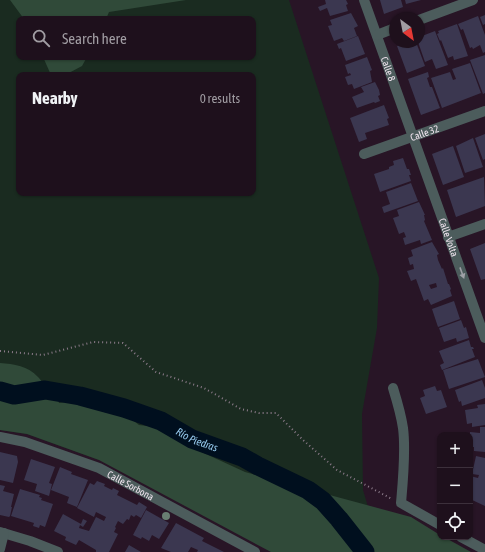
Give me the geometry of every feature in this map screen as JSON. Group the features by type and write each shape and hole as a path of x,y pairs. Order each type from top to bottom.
{"street":[{"name":"Calle 8","path":"364,0 413,137"},
{"path":"425,18 473,0"},
{"path":"377,35 389,30"},
{"name":"Calle 32","path":"364,154 485,111"},
{"name":"Calle Volta","path":"413,137 484,334"},
{"path":"448,237 485,224"},
{"path":"393,388 403,429 403,479 401,503 437,523"},
{"name":"Calle Sorbona","path":"0,437 25,442 99,468 254,552"},
{"path":"0,549 2,532 58,552"},
{"path":"467,540 484,548"}],"path":[{"path":"0,351 43,355 93,342 123,343 156,372 204,388 241,408 259,413 276,413 303,440 337,470 401,503"}],"green space":[{"path":"0,0 289,0 379,278 377,328 362,414 363,490 369,510 99,460 27,434 0,430"},
{"path":"10,0 186,0 109,12 107,16 22,16"},
{"path":"44,60 85,60 82,66 71,72 50,72"},
{"path":"0,363 16,365 30,370 41,380 50,393 57,397 59,403 74,401 96,405 130,418 139,425 164,428 183,438 195,449 245,472 411,517 437,533 437,540 449,540 471,552 271,552 99,460 27,434 0,430"}],"building":[{"path":"325,0 346,0 348,4 346,5 348,11 330,16 327,8 320,11 318,7 326,4"},
{"path":"380,0 401,0 403,7 384,14"},
{"path":"405,0 421,0 406,4"},
{"path":"351,13 358,26 354,28 357,36 344,41 342,38 334,41 328,26 332,25 330,20"},
{"path":"485,15 485,24 483,25 480,17"},
{"path":"478,16 485,35 485,52 483,53 480,45 473,49 472,47 470,48 463,29 461,30 458,24"},
{"path":"457,24 468,56 454,60 453,56 448,58 437,34 439,33 438,31"},
{"path":"435,31 448,65 436,69 432,59 425,62 420,48 425,48 425,35"},
{"path":"358,36 365,54 346,61 341,48 339,49 337,44"},
{"path":"398,48 418,48 425,66 407,73"},
{"path":"485,55 485,93 483,94 470,60"},
{"path":"367,57 372,70 370,71 372,82 354,89 352,84 348,85 345,77 351,75 350,73 348,74 345,65"},
{"path":"470,63 481,93 442,108 431,78 450,72 453,80 456,79 452,69"},
{"path":"428,72 429,77 427,78 430,87 432,87 440,108 421,115 408,79"},
{"path":"375,82 379,90 380,95 378,96 380,101 357,108 352,97 364,92 361,87"},
{"path":"384,105 389,118 387,119 389,125 365,133 367,139 359,142 350,118"},
{"path":"485,134 485,159 483,160 475,138"},
{"path":"473,138 483,167 465,173 456,146"},
{"path":"453,146 464,177 443,185 432,154"},
{"path":"403,158 407,169 409,169 411,181 380,192 374,174 389,169 389,167 394,165 393,161"},
{"path":"484,177 485,206 456,217 447,190"},
{"path":"411,183 418,201 384,213 382,207 390,204 386,192"},
{"path":"419,202 425,215 424,221 432,240 421,244 420,240 405,245 403,238 406,237 404,232 399,234 393,218 399,216 397,210"},
{"path":"432,242 439,254 437,255 438,260 442,269 443,268 452,296 431,305 428,299 424,301 416,279 411,281 407,271 414,269 413,264 410,265 408,258 413,256 411,250","holes":["436,283 437,287 431,289 429,285"]},
{"path":"485,243 485,279 481,280 470,249"},
{"path":"454,301 460,319 438,327 432,309"},
{"path":"461,320 464,328 466,327 469,338 457,342 456,338 444,342 439,328"},
{"path":"469,340 471,347 474,349 472,349 475,357 442,370 440,365 444,363 439,351"},
{"path":"478,359 485,377 449,389 443,370"},
{"path":"482,380 485,388 485,398 462,406 455,390"},
{"path":"435,386 437,391 441,390 447,407 426,414 420,398 425,396 423,390"},
{"path":"485,404 485,425 472,427 472,423 467,424 465,410 478,408 477,405"},
{"path":"480,427 485,427 485,452 474,451 473,432 480,433"},
{"path":"0,452 17,456 18,462 13,483 0,480"},
{"path":"476,456 485,458 485,506 473,500 473,477 478,478 479,475 473,474"},
{"path":"31,459 55,467 49,483 52,484 49,496 35,491 37,484 24,480"},
{"path":"60,467 72,472 71,474 88,480 77,507 67,503 69,497 51,490"},
{"path":"97,481 105,484 104,486 112,490 113,488 119,491 117,495 137,505 139,502 147,507 141,518 136,515 134,517 131,515 129,520 127,519 123,524 118,521 114,532 118,534 109,552 96,552 96,550 79,540 76,545 65,540 66,537 54,531 63,514 81,524 83,519 87,521 83,527 80,525 79,528 89,531 96,517 104,521 106,517 96,512 94,517 77,508 90,483 94,485"},
{"path":"0,485 5,486 3,491 14,494 9,517 0,515"},
{"path":"20,489 40,495 39,497 42,498 41,500 53,504 45,527 40,525 39,528 33,526 34,523 11,516"},
{"path":"146,510 169,523 159,539 152,535 149,541 142,537 141,539 133,535"},
{"path":"176,523 204,538 202,541 224,552 197,552 198,550 191,547 188,552 171,552 161,548"},
{"path":"129,545 141,552 125,552"}],"waterway":[{"name":"Río Piedras","path":"0,391 14,395 45,390 80,396 124,408 161,421 192,439 242,457 308,490 323,501 365,552"}]}
